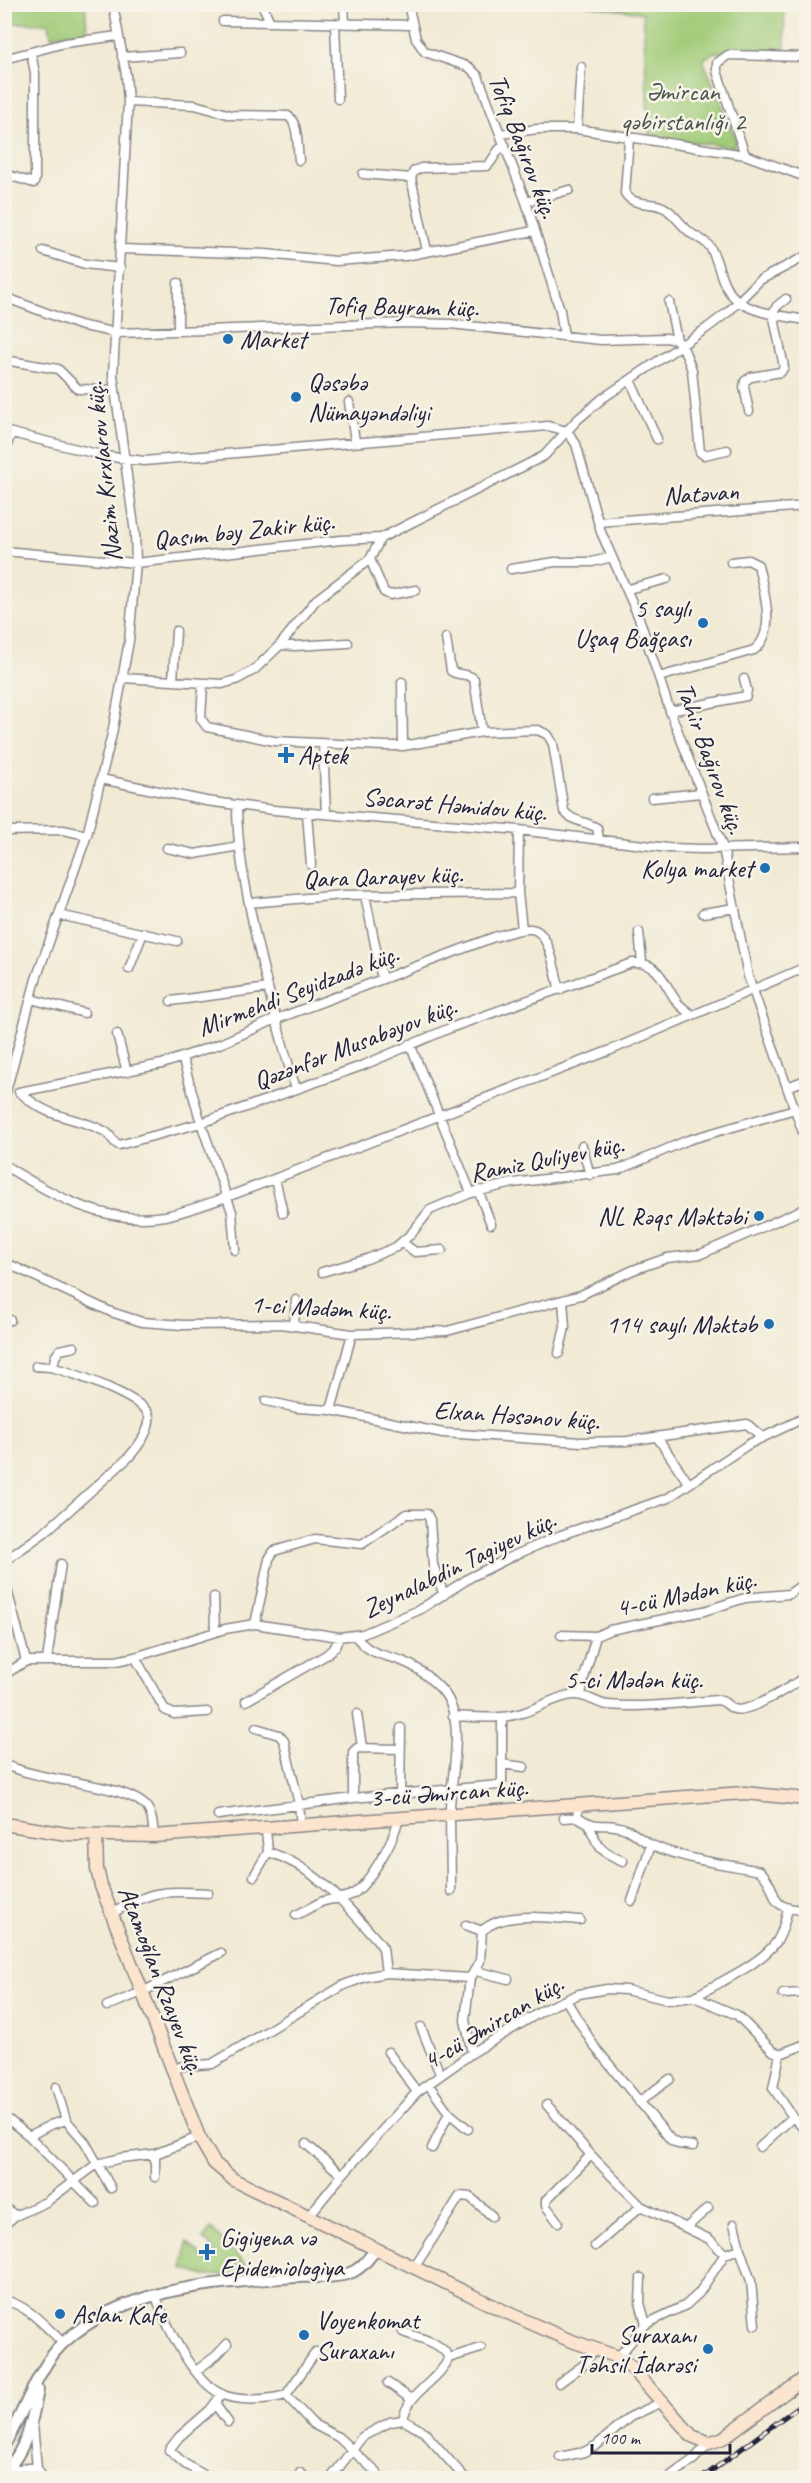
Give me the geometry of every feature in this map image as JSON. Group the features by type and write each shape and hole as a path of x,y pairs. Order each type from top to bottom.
{"main road":[{"name":"3-cü Əmircan küç.","path":"4,1824 67,1834 154,1836 266,1830 451,1815 578,1811 745,1793 807,1799"},
{"name":"Atamoğlan Rzayev küç.","path":"96,1835 97,1869 111,1914 199,2137 207,2153 223,2173 308,2217 508,2313 618,2357 630,2366 692,2436 709,2443"},
{"path":"709,2443 716,2442 733,2432 807,2377"}],"street":[{"name":"Nazim Kırxlarov küç.","path":"6,1095 44,955 87,835 123,678 133,608 136,563 135,532 113,375 128,102 113,4"},
{"path":"262,4 270,22"},
{"path":"344,4 345,24"},
{"name":"Tofiq Bağırov küç.","path":"408,4 420,47 425,52 474,71 505,145 525,202 560,310 564,336"},
{"path":"223,21 412,25"},
{"path":"335,24 338,99"},
{"path":"4,59 65,43 118,36"},
{"path":"11,177 30,184 34,183 35,179 35,73 31,53"},
{"path":"122,57 180,53"},
{"path":"745,155 717,71 717,63 728,55 807,57"},
{"path":"578,129 581,67"},
{"path":"128,102 195,105 231,115 288,116 295,125 299,160"},
{"path":"500,134 538,129 578,129 745,155 807,177"},
{"path":"629,138 625,193 628,198 632,202 663,206 691,233 706,243 711,248 722,280 737,301 755,309 807,320"},
{"path":"428,251 411,178 414,171 421,168 487,166 492,162 498,148 505,145"},
{"path":"363,174 411,178"},
{"path":"525,202 569,190"},
{"path":"121,249 266,254 336,261 397,257 534,231"},
{"path":"43,251 85,264 120,268"},
{"path":"123,678 222,684 236,680 254,670 280,645 315,600 370,559 381,538 535,462 551,451 587,410 680,343 728,312 760,280 807,256"},
{"path":"178,283 178,331"},
{"name":"Tofiq Bayram küç.","path":"4,297 79,325 117,333 406,323 450,324 611,341 666,338 680,343"},
{"path":"749,411 745,381 751,377 781,372 784,367 773,313 777,306 786,299"},
{"path":"669,302 680,343 695,384 700,452 704,455 727,450"},
{"path":"4,360 58,369 78,389 114,390"},
{"path":"630,380 657,439"},
{"path":"350,402 355,441"},
{"path":"4,454 8,432 126,460 188,458 355,441 548,426 567,431"},
{"name":"Tahir Bağırov küç.","path":"567,431 573,438 579,454 598,522 628,589 670,711 723,848 752,991 807,1141"},
{"name":"Natəvan","path":"598,522 807,506"},
{"name":"Qasım bəy Zakir küç.","path":"4,550 136,563 341,540 381,538"},
{"path":"511,569 555,562 592,562 612,557"},
{"path":"370,559 384,592 390,595 416,590"},
{"path":"659,677 754,650 762,640 767,625 758,566 748,560 731,562"},
{"path":"628,589 667,579"},
{"path":"173,680 176,631"},
{"path":"446,639 451,671 472,676 474,679 483,732"},
{"path":"280,645 348,643"},
{"path":"670,711 746,696 744,680"},
{"path":"402,682 403,746"},
{"path":"203,683 201,719 207,727 274,741 403,746 483,732 538,730 548,735 553,744 564,811 569,818 597,828 599,839"},
{"path":"323,744 326,814"},
{"name":"Səcarət Həmidov küç.","path":"101,779 237,806 519,830 668,848 807,847"},
{"path":"652,798 701,793"},
{"path":"237,806 239,846 249,903 274,1020 296,1089"},
{"path":"307,813 311,865"},
{"path":"4,831 63,830 87,835"},
{"path":"519,830 518,893 522,929 533,929 546,938 560,990"},
{"path":"167,848 195,854 239,846"},
{"name":"Qara Qarayev küç.","path":"249,903 365,895 518,893"},
{"path":"365,895 382,979"},
{"path":"703,913 735,908"},
{"path":"59,915 177,941"},
{"name":"Mirmehdi Seyidzadə küç.","path":"6,1095 127,1072 182,1057 382,979 494,937 522,929"},
{"path":"639,932 642,962 659,973 677,1001 692,1015"},
{"path":"129,969 143,933"},
{"name":"Qəzənfər Musabəyov küç.","path":"21,1092 41,1109 106,1132 115,1144 119,1145 201,1123 364,1065 450,1028 632,963 642,962"},
{"path":"4,1165 50,1194 74,1205 114,1214 162,1217 227,1197 611,1050 807,967"},
{"path":"171,1001 268,988"},
{"path":"31,999 84,1013"},
{"path":"117,1034 127,1072"},
{"path":"410,1044 440,1116 491,1224"},
{"path":"182,1057 201,1123 227,1197 233,1220 235,1250"},
{"path":"787,1087 807,1080"},
{"name":"Ramiz Quliyev küç.","path":"322,1272 376,1256 403,1243 430,1210 475,1192 513,1183 590,1175 629,1167 688,1140 795,1109"},
{"path":"582,1146 590,1175"},
{"path":"275,1179 283,1213"},
{"name":"1-ci Mədəm küç.","path":"4,1262 111,1312 142,1322 183,1325 256,1323 352,1334 459,1330 581,1295 633,1270 667,1258 702,1254 807,1208"},
{"path":"403,1243 415,1252 442,1250"},
{"path":"294,1326 296,1300"},
{"path":"560,1353 566,1327 563,1300"},
{"path":"331,1410 352,1334"},
{"path":"53,1367 55,1357 60,1350 74,1347"},
{"path":"4,1676 26,1661 6,1582 5,1560 45,1532 128,1458 138,1447 149,1415 138,1402 92,1381 53,1367 36,1366"},
{"name":"Elxan Həsənov küç.","path":"266,1401 298,1408 331,1410 443,1433 581,1442 627,1441 747,1424 762,1437"},
{"name":"Zeynalabdin Tagiyev küç.","path":"26,1661 116,1661 214,1632 255,1623 339,1637 355,1636 419,1610 471,1577 513,1556 561,1535 655,1504 762,1437 807,1417"},
{"path":"657,1437 689,1484"},
{"path":"255,1623 269,1559 274,1551 315,1539 362,1544 406,1514 427,1514 430,1520 433,1564 444,1595"},
{"path":"47,1660 61,1564"},
{"name":"4-cü Mədən küç.","path":"581,1695 596,1636 630,1625 704,1611 745,1599 789,1594 807,1582"},
{"path":"214,1597 214,1632"},
{"path":"561,1635 596,1636"},
{"path":"355,1636 370,1652 402,1661 426,1676 441,1689 449,1701 455,1731 451,1815 451,1891"},
{"path":"246,1701 326,1655 334,1647 339,1637"},
{"path":"135,1657 165,1710 174,1714 207,1712"},
{"name":"5-ci Mədən küç.","path":"453,1716 502,1717 521,1713 562,1698 581,1695 597,1703 609,1705 661,1705 718,1700 725,1701 733,1709 740,1709 776,1696 807,1676"},
{"path":"357,1714 362,1747"},
{"path":"218,1815 353,1798 499,1785 502,1781 502,1717"},
{"path":"256,1728 279,1735 284,1741 301,1826"},
{"path":"400,1794 401,1728"},
{"path":"353,1798 353,1752 362,1747 400,1749"},
{"path":"502,1764 524,1767"},
{"path":"4,1765 47,1777 94,1786 135,1799 147,1809 152,1819 154,1836"},
{"path":"564,1818 578,1811 599,1848 623,1862"},
{"path":"297,1915 323,1901 341,1900 358,1891 394,1835 399,1819"},
{"path":"588,1825 613,1825 626,1829 651,1845 672,1852 760,1871 780,1905 788,1909 807,1910"},
{"path":"254,1876 268,1852 266,1830"},
{"path":"632,1901 651,1845"},
{"path":"268,1852 298,1865 328,1887 341,1900 383,1948 386,1973"},
{"path":"111,1914 152,1893 165,1891 208,1893"},
{"path":"694,1996 741,1971 768,1951 781,1935 788,1909"},
{"path":"472,2053 465,2020 473,1974 480,1961 482,1931 488,1926 522,1917 580,1920"},
{"path":"466,1925 482,1931"},
{"path":"107,2006 142,1992 221,1953"},
{"path":"172,2070 183,2066 212,2064 344,1985 365,1977 386,1973 473,1974 508,1979"},
{"name":"4-cü Əmircan küç.","path":"308,2217 342,2175 417,2092 472,2053 547,2008 586,1992 607,1989 626,1990 668,2000 694,1996 737,2015 773,2051 780,2054"},
{"path":"783,1994 807,1993"},
{"path":"566,2000 594,2046 671,2140 678,2144 693,2146"},
{"path":"421,2027 440,2074"},
{"path":"807,2044 780,2054 773,2088 793,2117 807,2131"},
{"path":"388,2052 417,2092"},
{"path":"639,2102 670,2079"},
{"path":"428,2084 449,2113 468,2128"},
{"path":"56,2087 66,2120 85,2142 111,2188"},
{"path":"547,2105 591,2155 641,2206 709,2239 725,2254"},
{"path":"432,2148 449,2113"},
{"path":"4,2116 29,2136 95,2203"},
{"path":"760,2147 793,2117"},
{"path":"29,2136 66,2120"},
{"path":"4,2225 15,2216 46,2202 97,2164 121,2158 155,2154 199,2137"},
{"path":"306,2144 342,2175"},
{"path":"155,2154 155,2177"},
{"path":"558,2222 546,2206 546,2200 591,2155"},
{"path":"414,2268 460,2196 470,2196 492,2216"},
{"path":"4,2206 15,2216"},
{"path":"595,2246 641,2206"},
{"path":"687,2228 708,2208"},
{"path":"734,2224 751,2281 755,2325"},
{"path":"4,2445 20,2420 48,2362 63,2343 110,2311 126,2303 155,2294 233,2283 341,2275 356,2270 376,2249"},
{"path":"618,2357 646,2324 686,2305 699,2293 725,2254 740,2249"},
{"path":"642,2278 639,2295 646,2324"},
{"path":"155,2294 168,2327 180,2349 196,2371 222,2394 240,2398 286,2395 316,2352"},
{"path":"4,2300 35,2315 63,2343"},
{"path":"403,2332 438,2345 447,2352 449,2358 446,2365 411,2399 403,2420"},
{"path":"196,2371 227,2344"},
{"path":"449,2358 481,2348"},
{"path":"559,2383 585,2364 594,2349"},
{"path":"4,2474 23,2450 33,2420 41,2375"},
{"path":"388,2383 411,2399"},
{"path":"209,2478 185,2464 169,2450 222,2394"},
{"path":"286,2395 313,2424 332,2433 352,2448 377,2473"},
{"path":"560,2457 584,2452 597,2445 630,2417 662,2402"},
{"path":"215,2403 228,2422"},
{"path":"33,2420 37,2468 43,2478"},
{"path":"331,2478 362,2438 390,2422 403,2420 424,2432 465,2478"},
{"path":"669,2478 694,2459 709,2443"},
{"path":"4,2474 23,2468 37,2468"}],"green space":[{"path":"4,5 85,5 87,31 51,36 49,23 5,23"},
{"name":"Əmircan qəbirstanlığı 2","path":"584,5 784,5 785,53 714,52 703,60 736,139 733,147 649,137 643,13"},
{"path":"211,2229 246,2265 246,2274 205,2276 183,2269 187,2242 207,2261 216,2252 203,2239"}],"railway":[{"path":"702,2478 806,2401"}],"place":[{"name":"Market","path":"228,339"},
{"name":"Qəsəbə Nümayəndəliyi","path":"296,397"},
{"name":"5 saylı Uşaq Bağçası","path":"703,623"},
{"name":"Aptek","path":"286,755"},
{"name":"Kolya market","path":"765,868"},
{"name":"NL Rəqs Məktəbi","path":"759,1216"},
{"name":"114 saylı Məktəb","path":"769,1324"},
{"name":"Gigiyena və Epidemiologiya","path":"207,2252"},
{"name":"Aslan Kafe","path":"60,2314"},
{"name":"Voyenkomat Suraxanı","path":"304,2335"},
{"name":"Suraxanı Təhsil İdarəsi","path":"708,2349"}]}
